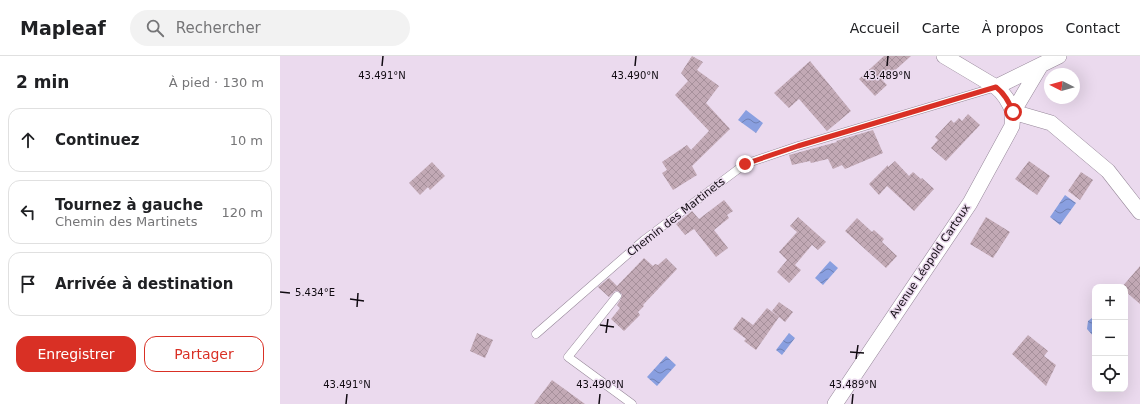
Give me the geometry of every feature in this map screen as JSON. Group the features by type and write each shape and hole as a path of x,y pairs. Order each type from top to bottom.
{"street":[{"path":"944,56 1003,92 1008,99 1013,112 1050,123 1108,171 1140,212"},
{"path":"996,87 1059,56"},
{"name":"Avenue Léopold Cartoux","path":"835,404 970,203 1012,126 1013,112 1041,65"}],"lane":[{"name":"Chemin des Martinets","path":"536,334 644,240 745,164 798,146 996,87"},
{"path":"617,296 568,357 632,404"}],"water":[{"path":"746,110 763,123 756,133 738,120"},
{"path":"1065,195 1076,203 1060,225 1050,217"},
{"path":"830,261 838,268 823,285 815,278"},
{"path":"1092,318 1092,335 1087,329 1088,321"},
{"path":"789,333 795,338 782,355 776,350"},
{"path":"666,356 676,365 657,386 647,377"}],"building":[{"path":"692,56 703,62 697,70 719,86 706,103 730,129 692,166 697,175 673,190 662,173 667,170 662,162 687,145 691,150 709,131 675,95 688,81 681,73"},
{"path":"884,56 911,56 883,81 887,85 875,96 859,79"},
{"path":"810,61 851,111 827,131 799,99 789,108 774,93"},
{"path":"968,114 980,125 946,161 931,148 938,140 935,137 951,120 954,123 959,118 962,121"},
{"path":"873,130 883,153 845,169 842,165 833,169 828,159 792,165 789,155 837,142 836,141"},
{"path":"895,161 909,176 913,172 934,189 914,211 887,186 879,195 869,184 888,165 888,167"},
{"path":"1029,161 1050,176 1037,195 1015,179"},
{"path":"432,162 445,176 430,190 428,187 420,195 409,183"},
{"path":"1081,172 1093,180 1080,200 1068,191"},
{"path":"724,200 733,211 727,215 729,218 714,230 728,248 716,257 694,229 685,235 676,224 692,211 699,219"},
{"path":"798,217 826,242 818,250 790,226"},
{"path":"986,217 1010,232 993,258 970,244"},
{"path":"857,218 872,232 874,230 884,239 882,242 897,256 886,268 845,231"},
{"path":"797,232 812,245 795,265 801,270 789,283 777,272 787,260 779,252"},
{"path":"644,258 653,266 655,264 658,265 666,258 677,269 643,305 644,306 638,312 640,315 624,331 611,319 620,308 617,305 622,294 615,291 609,297 598,287 609,278 617,286"},
{"path":"1140,266 1140,304 1128,294 1128,284 1125,284"},
{"path":"779,302 793,312 785,322 772,311"},
{"path":"767,308 779,317 756,350 744,341 746,339 733,329 742,317 753,325"},
{"path":"477,333 493,340 485,358 470,351"},
{"path":"1028,335 1048,351 1044,356 1056,365 1046,386 1012,354"},
{"path":"552,380 585,404 534,404"}],"route":[{"path":"745,164 798,146 996,87 1003,92 1008,99 1013,112"}]}
